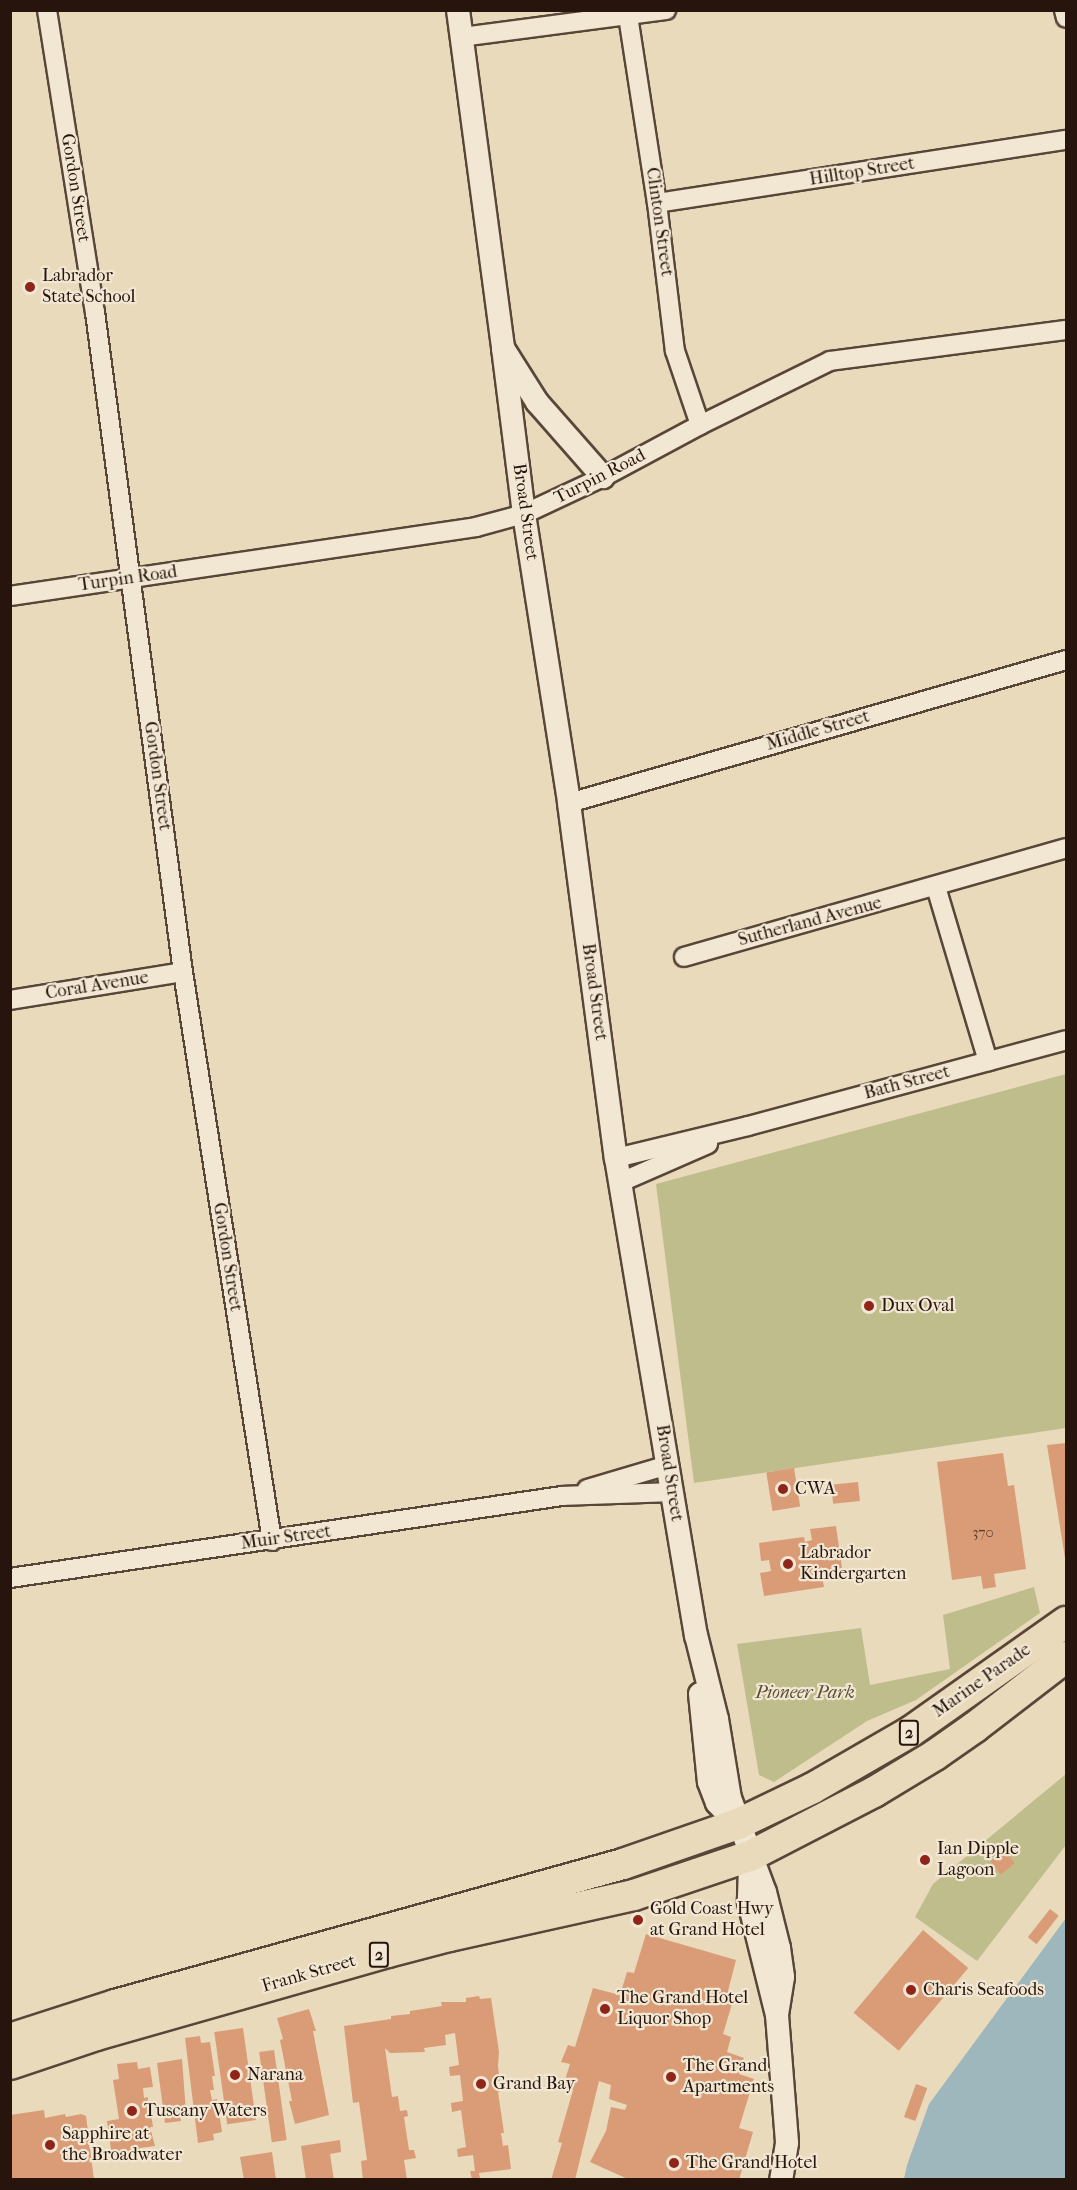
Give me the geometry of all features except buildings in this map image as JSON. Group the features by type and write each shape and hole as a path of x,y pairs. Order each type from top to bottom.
{"highway":[{"name":"Marine Parade","path":"738,1824 813,1788 910,1732 1066,1622"},
{"name":"Marine Parade","path":"750,1856 874,1792 935,1755 1066,1657"},
{"name":"Frank Street","path":"10,2039 115,2005 623,1864 738,1824"},
{"name":"Frank Street","path":"10,2064 106,2032 449,1935 634,1895 750,1856"}],"street":[{"name":"Gordon Street","path":"47,10 94,312 183,972 272,1541"},
{"name":"Broad Street","path":"458,10 524,514 569,803 616,1158 696,1635 702,1736 709,1782 717,1803 738,1824 750,1856"},
{"path":"462,37 666,10"},
{"path":"1064,10 1066,18"},
{"name":"Clinton Street","path":"628,16 657,203 675,351 700,425"},
{"name":"Hilltop Street","path":"657,203 1066,140"},
{"name":"Turpin Road","path":"10,596 431,535 524,514 603,477 700,425 830,361 1066,330"},
{"name":"Broad Street","path":"503,348 537,402 603,477"},
{"name":"Middle Street","path":"569,803 1066,660"},
{"name":"Sutherland Avenue","path":"684,957 936,887 1066,848"},
{"path":"936,887 988,1061"},
{"name":"Coral Avenue","path":"10,1000 183,972"},
{"name":"Bath Street","path":"616,1158 748,1126 1066,1040"},
{"name":"Bath Street","path":"621,1182 748,1126"},
{"name":"Muir Street","path":"562,1497 668,1465"},
{"name":"Muir Street","path":"10,1578 562,1497 672,1492"},
{"path":"750,1856 765,1892 779,1948 783,1977 777,2015 787,2143 781,2180"}],"green space":[{"name":"Dux Oval","path":"1066,1074 1066,1428 694,1483 656,1184"},
{"name":"Pioneer Park","path":"1034,1587 1040,1613 916,1700 867,1721 774,1782 759,1775 737,1644 861,1628 870,1685 950,1669 943,1615"},
{"path":"1066,1774 1066,1845 977,1961 915,1917 933,1884"}],"water":[{"path":"1066,1918 1066,2179 904,2179 929,2104"}],"place":[{"name":"Labrador State School","path":"30,287"},
{"name":"Dux Oval","path":"869,1306"},
{"name":"CWA","path":"783,1489"},
{"name":"Labrador Kindergarten","path":"788,1564"},
{"name":"Ian Dipple Lagoon","path":"925,1860"},
{"name":"Gold Coast Hwy at Grand Hotel","path":"638,1920"},
{"name":"Charis Seafoods","path":"911,1990"},
{"name":"The Grand Hotel Liquor Shop","path":"605,2009"},
{"name":"Narana","path":"235,2075"},
{"name":"The Grand Apartments","path":"671,2077"},
{"name":"Grand Bay","path":"481,2084"},
{"name":"Tuscany Waters","path":"132,2111"},
{"name":"Sapphire at the Broadwater","path":"50,2145"},
{"name":"The Grand Hotel","path":"674,2163"}]}
